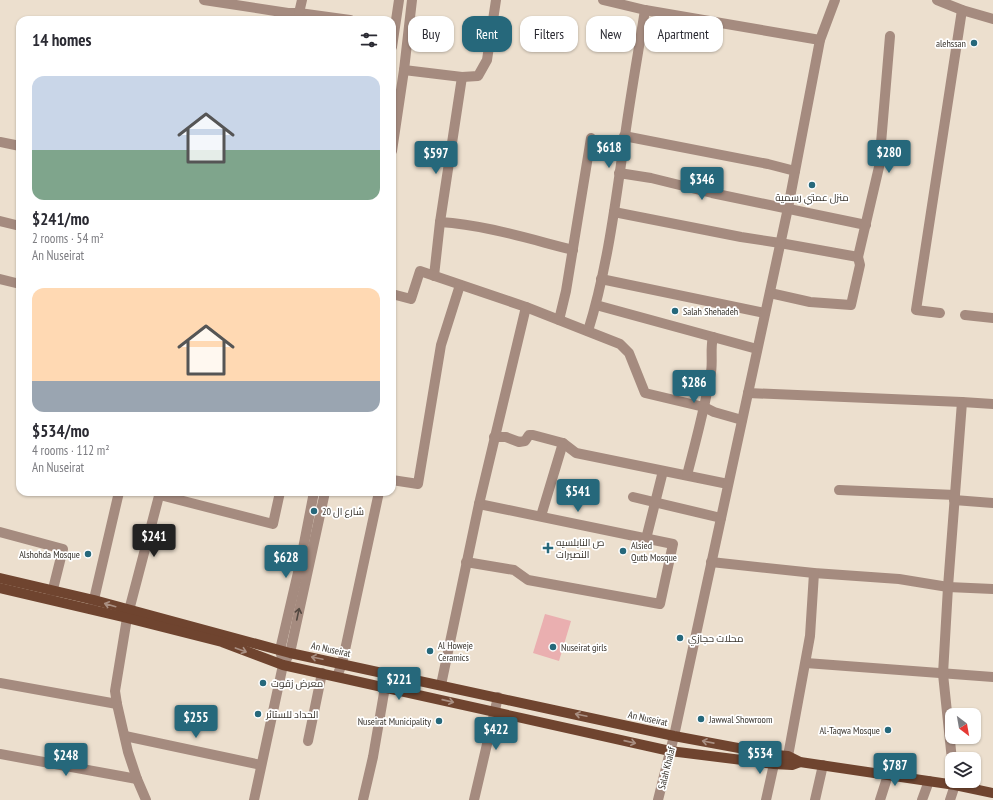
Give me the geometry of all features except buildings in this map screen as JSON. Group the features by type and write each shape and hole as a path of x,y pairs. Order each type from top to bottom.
{"main road":[{"name":"An Nuseirat","path":"0,578 52,595 285,651 674,736 792,765 800,762"},
{"name":"An Nuseirat","path":"0,588 52,595"},
{"name":"An Nuseirat","path":"128,614 222,642 283,665 670,751 775,760 788,756 800,762 945,782"},
{"name":"An Nuseirat","path":"974,788 993,793"}],"street":[{"path":"204,0 288,13 321,16"},
{"path":"299,13 302,0"},
{"path":"395,16 398,0"},
{"path":"410,16 412,0"},
{"path":"404,70 462,77 478,76 487,60 496,0"},
{"path":"603,0 645,10 820,40"},
{"name":"Salah Khalaf","path":"658,800 674,736 770,293 788,208 794,170 804,129 820,40 834,0"},
{"path":"936,0 962,10 993,19"},
{"path":"588,331 596,304 614,212 624,136 645,10"},
{"path":"940,313 916,310 962,10"},
{"path":"396,26 408,28 404,70 396,124"},
{"path":"770,293 810,302 851,305 860,265 858,257 879,167 890,36"},
{"path":"434,276 440,222 462,77"},
{"path":"624,136 794,170"},
{"path":"559,320 566,291 591,138"},
{"path":"0,142 16,145"},
{"path":"619,173 651,178 866,225"},
{"path":"614,212 741,237 858,257"},
{"path":"0,221 16,225"},
{"path":"440,222 502,230 573,250"},
{"path":"396,295 411,299 420,271 526,307 620,344 630,352 645,393 704,408 742,420"},
{"path":"0,279 16,283"},
{"path":"601,279 765,313"},
{"path":"396,481 418,484 441,346 460,285"},
{"path":"596,304 757,349"},
{"path":"441,685 466,562 494,437 526,307"},
{"path":"965,315 993,318"},
{"path":"686,475 704,408 712,369 711,345 713,337"},
{"path":"748,393 993,404"},
{"path":"951,752 943,674 954,497 962,402"},
{"path":"494,437 506,437 518,442 525,440 529,435 534,435 563,443 576,452 728,484"},
{"path":"541,516 563,443"},
{"path":"646,539 663,471"},
{"path":"839,490 954,497 993,503"},
{"path":"92,605 118,496"},
{"path":"146,800 128,752 116,704 115,691 128,614 159,496"},
{"path":"171,496 274,524 279,496"},
{"path":"254,800 283,665 313,496"},
{"path":"285,651 324,496"},
{"path":"337,676 342,664 379,496"},
{"path":"633,497 721,518"},
{"path":"466,562 514,570 528,580 660,604 673,544 479,504"},
{"path":"0,532 63,548 52,595"},
{"path":"711,562 814,573 899,579 948,587 993,589"},
{"path":"788,756 806,663 813,614 814,573"},
{"path":"806,663 993,677"},
{"path":"308,741 322,673"},
{"path":"363,800 373,757 388,674"},
{"path":"0,683 116,704"},
{"path":"474,800 498,698"},
{"path":"125,736 261,765"},
{"path":"0,754 137,779"},
{"path":"766,800 775,760"},
{"path":"815,800 823,765"},
{"path":"880,800 888,775"},
{"path":"922,800 928,781"},
{"path":"950,800 953,788"}],"shaded area":[{"path":"545,614 571,621 559,661 533,653"}],"place":[{"name":"alehssan","path":"974,43"},
{"name":"منزل عمتي رسمية","path":"812,185"},
{"name":"Salah Shehadeh","path":"675,311"},
{"name":"شارع ال 20","path":"314,511"},
{"name":"ص النابلسيه النصيرات","path":"548,548"},
{"name":"Alsied Qutb Mosque","path":"623,551"},
{"name":"Alshohda Mosque","path":"88,554"},
{"name":"محلات حجازي","path":"680,638"},
{"name":"Nuseirat girls","path":"553,647"},
{"name":"Al Howeje Ceramics","path":"430,651"},
{"name":"معرض زقوت","path":"263,683"},
{"name":"الحداد للستائر","path":"258,714"},
{"name":"Jawwal Showroom","path":"701,719"},
{"name":"Nuseirat Municipality","path":"439,721"},
{"name":"Al-Taqwa Mosque","path":"888,730"}]}
